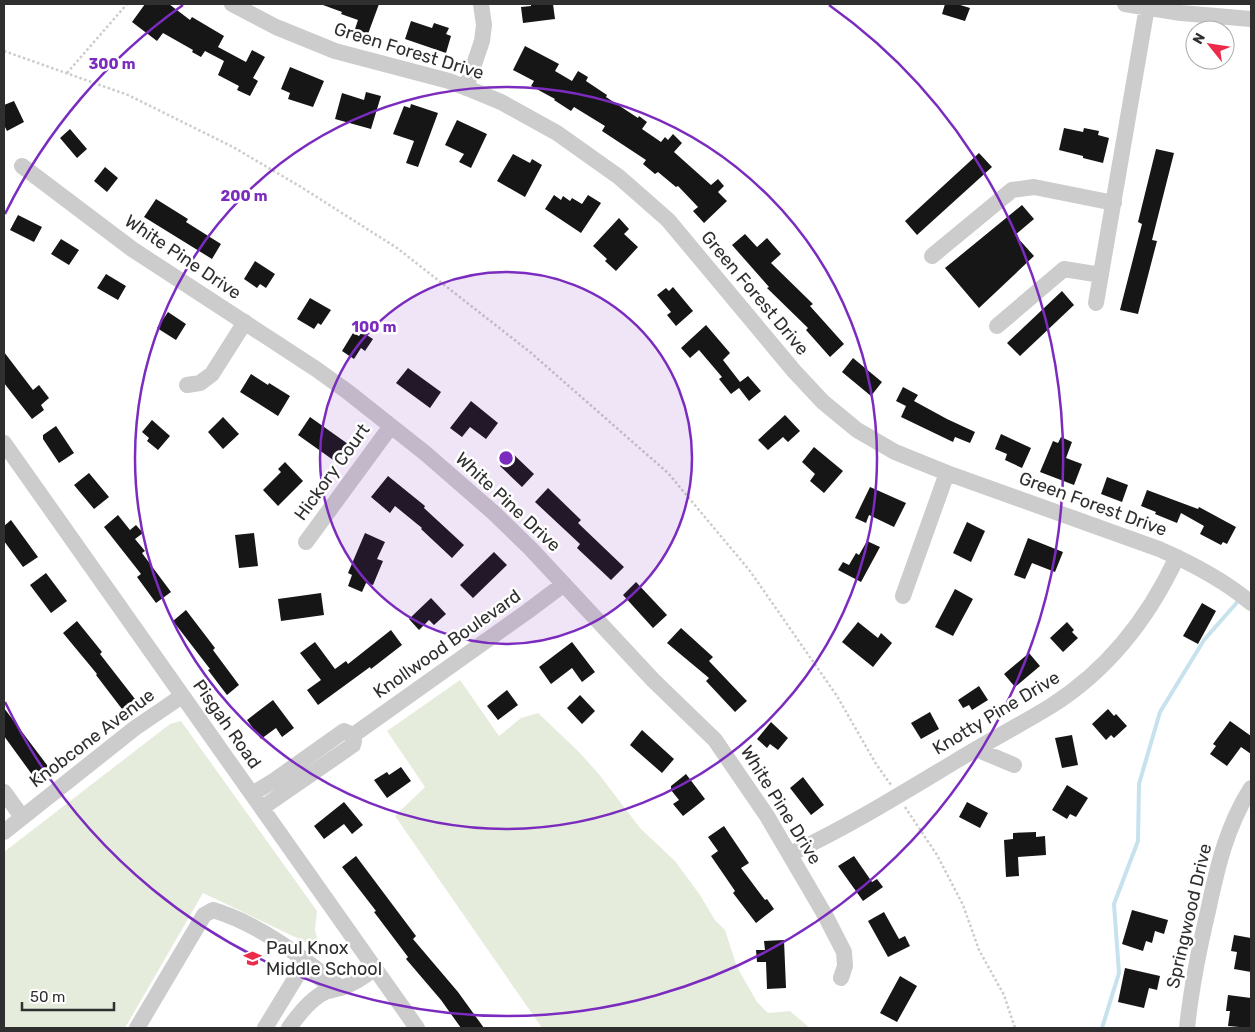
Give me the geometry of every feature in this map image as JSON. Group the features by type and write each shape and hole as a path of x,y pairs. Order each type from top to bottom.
{"street":[{"name":"Green Forest Drive","path":"235,4 276,27 335,51 449,81 501,102 557,133 619,177 668,220 788,363 829,407 857,430 895,452 947,473 1127,536 1191,563 1227,585 1251,603"},
{"path":"466,88 482,41 484,24 481,4"},
{"path":"1125,4 1209,10 1251,19"},
{"path":"1096,303 1147,7"},
{"name":"White Pine Drive","path":"22,166 132,249 316,369 391,426 494,513 564,584 653,680 715,740 767,816 825,915 844,952 845,966 841,978"},
{"path":"932,256 1012,190 1034,187 1114,203"},
{"path":"998,326 1064,269 1101,275"},
{"path":"187,385 200,383 212,374 245,322"},
{"name":"Hickory Court","path":"306,542 391,426"},
{"name":"Pisgah Road","path":"4,443 417,1028"},
{"path":"903,596 947,473"},
{"name":"Knotty Pine Drive","path":"790,854 854,822 1053,705 1074,690 1110,658 1139,623 1156,598 1177,557"},
{"name":"Knollwood Boulevard","path":"352,736 564,584"},
{"name":"Knobcone Avenue","path":"4,832 135,728 182,696"},
{"name":"Knollwood Boulevard","path":"252,794 344,731 352,736 354,741 352,745 262,808"},
{"path":"976,749 1014,765"},
{"name":"Springwood Drive","path":"1187,1028 1202,936 1220,858 1242,802 1251,788"},
{"path":"4,792 22,818"},
{"path":"138,1028 204,915 213,910 232,916 264,934 314,967 338,988"},
{"path":"290,1028 295,1019 313,999 325,992 360,979 374,969"},
{"path":"266,1028 298,974 308,970 338,988"}],"path":[{"path":"67,73 127,4"},
{"path":"4,51 128,95 233,147 293,182 397,248 530,352 668,473 750,570 837,696 876,764 894,789"},
{"path":"904,805 937,855 963,905 979,950 1004,995 1015,1028"}],"green space":[{"path":"460,680 499,736 521,718 538,713 577,750 598,773 640,828 675,861 700,895 715,920 725,930 737,967 757,1002 768,1013 790,1011 810,1028 542,1028 395,816 425,787 387,731"},
{"path":"181,721 317,911 315,930 320,949 203,893 125,1028 4,1028 4,852 170,724"}],"building":[{"path":"145,4 169,4 190,20 192,17 224,36 218,47 246,62 252,50 265,57 253,78 258,81 250,96 237,90 239,86 218,75 224,61 205,51 201,57 192,52 193,50 163,33 157,41 132,22"},
{"path":"323,4 379,4 368,34 355,29 358,20 341,14 342,12"},
{"path":"531,4 553,4 555,19 523,23 521,7 531,6"},
{"path":"945,4 957,4 970,8 965,21 942,14"},
{"path":"411,21 432,28 434,23 449,28 446,34 451,36 446,53 405,39"},
{"path":"525,46 559,64 555,71 572,81 578,71 588,77 586,81 607,95 606,97 647,122 642,129 661,142 665,137 668,140 673,134 682,143 674,152 711,185 718,179 724,186 718,192 727,201 704,223 693,211 698,207 678,186 676,187 658,172 655,174 643,164 646,160 602,131 605,126 574,107 571,111 555,99 531,86 534,81 513,70"},
{"path":"290,67 324,81 313,107 288,99 290,93 281,89"},
{"path":"366,92 381,96 371,129 335,119 342,93 364,100"},
{"path":"14,101 24,122 7,131 4,125 4,105"},
{"path":"411,104 438,113 418,167 406,163 414,141 393,134 404,106 410,108"},
{"path":"457,120 487,134 471,168 459,162 464,154 445,145"},
{"path":"1064,128 1083,132 1084,128 1099,131 1098,135 1109,138 1103,163 1059,150"},
{"path":"70,129 87,149 77,158 60,138"},
{"path":"1156,149 1174,153 1152,240 1157,241 1138,314 1120,310 1142,224 1138,222"},
{"path":"979,153 992,167 917,235 905,221"},
{"path":"513,154 530,163 532,159 542,165 525,197 497,181"},
{"path":"105,167 118,178 107,192 94,181"},
{"path":"554,195 561,200 563,196 570,201 572,198 582,204 588,195 601,203 581,233 545,209"},
{"path":"156,199 188,219 186,222 221,244 212,259 144,217"},
{"path":"1022,205 1034,219 1015,235 1034,256 979,308 945,268"},
{"path":"18,215 42,227 34,242 10,230"},
{"path":"619,218 629,229 624,234 638,247 616,271 605,261 607,259 593,246"},
{"path":"745,234 757,247 767,238 781,254 771,263 813,304 810,306 844,344 830,357 806,330 808,328 767,288 769,287 732,245"},
{"path":"61,239 79,250 69,265 51,254"},
{"path":"255,261 275,274 266,288 260,284 257,288 244,279"},
{"path":"106,274 126,286 118,300 97,288"},
{"path":"673,287 693,311 676,326 667,315 671,312 657,295 666,288 669,291"},
{"path":"1062,291 1074,305 1020,356 1007,343"},
{"path":"310,298 331,310 321,325 318,323 314,329 297,319"},
{"path":"168,312 186,324 176,340 157,328"},
{"path":"706,325 730,353 723,360 740,382 748,376 761,391 749,401 739,388 731,394 719,379 722,377 699,350 690,358 681,348"},
{"path":"362,332 373,339 365,351 361,348 354,359 342,351 353,333 359,336"},
{"path":"4,352 33,390 39,385 49,398 41,405 44,410 32,419 4,383"},
{"path":"853,358 882,382 871,396 842,372"},
{"path":"408,368 441,392 430,408 396,383"},
{"path":"251,374 290,396 278,416 240,392"},
{"path":"903,387 918,395 914,401 975,432 970,443 955,437 953,442 901,417 906,406 896,401"},
{"path":"471,401 498,423 486,439 470,427 462,437 450,428"},
{"path":"785,415 800,431 788,442 783,437 768,450 758,440"},
{"path":"223,417 239,434 223,449 208,432"},
{"path":"310,417 348,444 336,462 298,435"},
{"path":"152,420 170,436 158,450 147,441 149,438 142,432"},
{"path":"56,426 74,453 59,463 43,439 43,435"},
{"path":"1001,434 1031,448 1022,468 1005,460 1007,454 995,449"},
{"path":"1061,437 1072,442 1066,458 1082,464 1074,485 1040,472 1053,441 1058,443"},
{"path":"814,447 843,471 824,493 810,481 815,474 802,462"},
{"path":"512,453 534,474 522,487 500,466"},
{"path":"285,462 303,481 278,506 263,490 281,472 278,469"},
{"path":"89,473 109,497 94,509 74,485"},
{"path":"388,476 425,506 424,508 464,545 452,558 422,528 395,506 390,513 371,497"},
{"path":"1107,477 1128,485 1122,502 1101,494"},
{"path":"870,487 906,503 894,527 869,515 866,523 855,518"},
{"path":"548,488 581,520 578,523 624,567 611,580 577,548 580,544 535,502"},
{"path":"1147,490 1198,509 1199,507 1236,527 1227,544 1223,542 1221,545 1200,534 1204,526 1181,513 1177,523 1141,506"},
{"path":"118,515 130,530 136,525 143,533 135,539 145,551 142,553 171,592 156,603 137,577 141,574 104,527"},
{"path":"11,520 38,557 23,567 4,541 4,526"},
{"path":"967,522 985,531 971,562 953,553"},
{"path":"254,533 258,566 239,568 235,535"},
{"path":"365,533 385,542 377,559 383,561 373,585 366,583 362,592 348,586 352,575 348,573"},
{"path":"1028,538 1063,552 1055,572 1032,563 1025,579 1014,575"},
{"path":"867,541 880,547 861,582 838,570 843,562 849,565 856,553 859,555"},
{"path":"494,552 507,565 473,598 460,585"},
{"path":"46,573 67,601 51,613 30,585"},
{"path":"636,582 667,615 653,628 623,595"},
{"path":"955,589 973,599 953,636 935,627"},
{"path":"321,593 324,615 281,621 278,599"},
{"path":"431,598 446,614 434,625 429,620 419,630 409,619"},
{"path":"1202,603 1216,611 1198,644 1183,636"},
{"path":"186,610 215,648 213,650 239,685 227,695 208,670 210,669 173,621"},
{"path":"77,621 102,652 100,654 135,699 122,709 97,674 63,633"},
{"path":"858,622 878,638 881,633 892,643 873,667 842,642"},
{"path":"1067,622 1074,630 1072,632 1078,638 1063,652 1050,638"},
{"path":"681,628 713,657 709,661 747,701 735,712 706,681 709,678 667,643"},
{"path":"391,630 402,645 371,669 370,667 318,705 307,690 321,680 300,653 315,642 335,669 346,661 348,664"},
{"path":"572,642 595,672 582,682 572,668 551,684 539,667"},
{"path":"1029,653 1040,666 1015,687 1004,674"},
{"path":"979,686 988,700 972,710 969,705 963,708 958,700"},
{"path":"507,690 518,705 498,720 487,706"},
{"path":"580,695 595,711 582,724 567,708"},
{"path":"273,700 294,728 282,737 276,728 261,739 247,720"},
{"path":"4,708 50,769 36,780 4,736"},
{"path":"1108,709 1114,716 1116,714 1127,726 1114,738 1111,735 1106,740 1092,724"},
{"path":"930,712 939,729 921,739 911,723"},
{"path":"1230,721 1251,736 1251,754 1241,747 1227,766 1210,754 1216,746 1213,744"},
{"path":"771,722 788,738 778,750 770,744 767,748 757,739"},
{"path":"642,730 674,759 662,773 630,745"},
{"path":"1072,735 1078,765 1062,768 1055,738"},
{"path":"401,767 411,781 387,798 374,780 387,772 389,775"},
{"path":"686,774 705,799 683,816 673,804 679,800 671,790 671,786"},
{"path":"803,777 824,805 811,815 790,788"},
{"path":"1067,785 1088,798 1076,817 1070,814 1067,819 1052,810"},
{"path":"344,802 363,825 352,834 344,824 324,839 314,826"},
{"path":"967,802 988,813 980,828 959,817"},
{"path":"724,826 749,863 741,868 774,909 756,923 733,893 735,891 711,856 718,851 708,837"},
{"path":"1036,832 1036,837 1045,836 1046,855 1018,857 1019,876 1006,877 1004,840 1013,839 1013,833"},
{"path":"356,856 416,936 413,939 458,992 484,1028 461,1028 441,1000 406,959 408,957 374,912 376,911 342,867"},
{"path":"854,856 872,882 877,879 883,887 863,901 838,866"},
{"path":"1132,910 1168,920 1164,934 1155,931 1152,943 1146,941 1143,951 1122,944"},
{"path":"884,912 899,939 905,936 910,946 888,957 868,921"},
{"path":"1234,935 1251,938 1251,972 1234,969 1237,952 1231,951"},
{"path":"784,940 786,988 767,989 766,962 757,962 756,950 765,950 764,941"},
{"path":"1125,968 1160,976 1157,990 1149,988 1144,1008 1118,1002"},
{"path":"900,976 917,986 897,1022 880,1013"},
{"path":"1228,995 1251,998 1251,1028 1228,1026 1230,1011 1226,1011"}],"waterway":[{"path":"1102,1028 1119,973 1114,904 1138,841 1139,784 1160,712 1204,640 1240,599"}],"place":[{"name":"Paul Knox Middle School","path":"252,958"}]}
